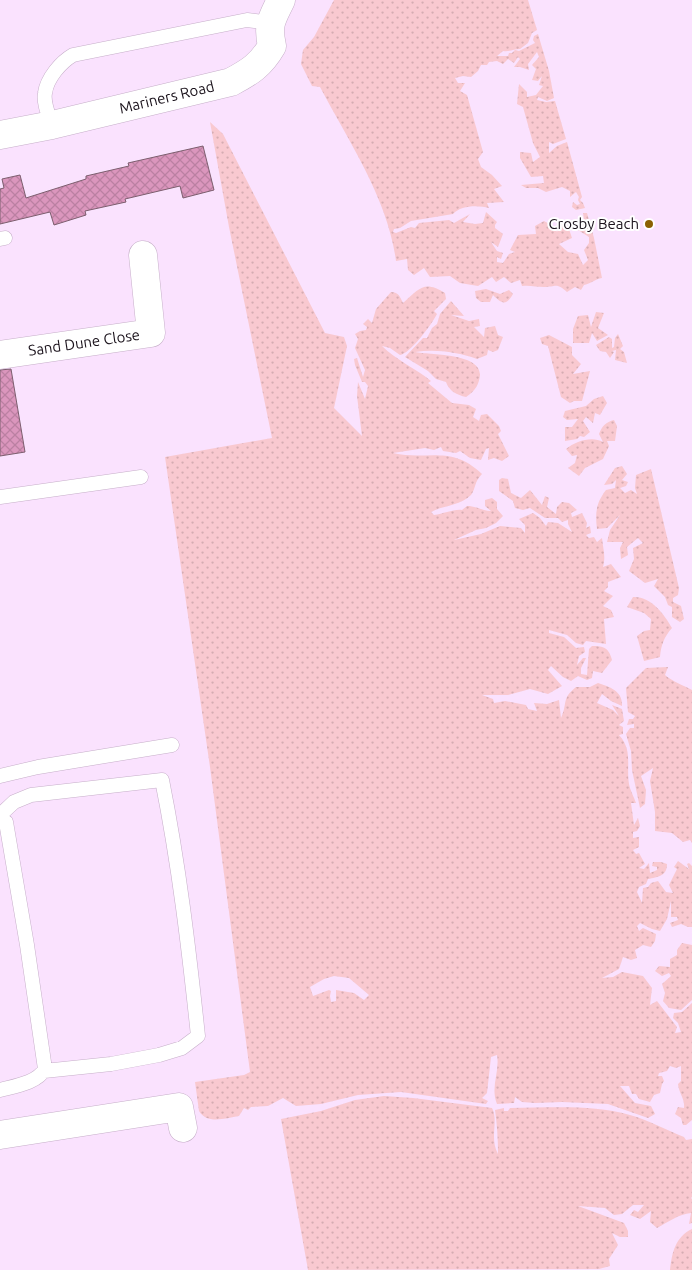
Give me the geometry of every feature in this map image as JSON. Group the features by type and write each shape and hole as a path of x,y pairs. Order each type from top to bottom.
{"street":[{"name":"Mariners Road","path":"0,135 52,125 231,82 249,72 264,60 272,46 269,32 276,12"},
{"name":"Sand Dune Close","path":"0,355 151,333 143,255"},
{"path":"0,1135 179,1107 183,1128"}],"lane":[{"path":"52,125 44,94 58,68 64,60 73,54 247,20 276,12"},
{"path":"0,497 141,477"},
{"path":"0,776 38,767 172,745"},
{"path":"0,1090 34,1079 44,1072 159,1056 182,1048 198,1036 186,928 162,780 31,795 14,802 0,817 6,822 27,945 44,1072"}],"shaded area":[{"path":"334,0 528,0 537,30 532,33 528,43 520,49 503,51 497,56 508,56 509,53 515,50 519,51 535,43 533,40 534,36 538,34 549,71 554,98 547,101 538,97 537,100 546,102 555,101 566,139 553,144 549,142 549,153 557,146 567,142 582,197 580,200 585,208 576,210 572,207 573,202 577,205 580,204 576,192 570,197 570,191 562,187 546,192 538,188 526,188 521,185 544,183 543,176 531,177 520,158 520,152 531,153 533,162 540,157 533,143 523,107 517,104 519,84 527,92 527,97 536,95 543,86 539,85 542,76 538,81 532,80 536,69 532,65 539,57 537,52 528,64 529,70 514,67 520,59 518,57 514,63 508,59 503,64 497,61 489,62 487,65 481,65 478,71 471,77 455,78 458,83 465,83 460,91 467,95 483,152 478,159 481,167 502,186 494,189 504,202 487,203 489,208 480,206 470,207 460,209 453,214 411,221 400,228 394,229 393,232 396,233 411,227 415,228 419,223 449,220 454,223 470,214 463,222 483,223 486,212 497,222 495,228 503,234 498,247 491,242 497,251 503,253 501,259 497,257 497,262 503,263 509,254 515,252 510,250 518,235 536,234 535,226 544,221 555,227 557,232 560,223 568,226 572,238 559,244 568,252 578,254 583,265 588,260 584,250 589,243 589,237 578,230 584,219 583,213 587,213 602,278 584,285 581,290 575,287 567,292 558,286 522,286 520,280 511,283 504,277 496,282 492,277 478,286 460,283 450,276 430,277 424,268 414,275 408,270 407,259 396,261 385,215 366,171 320,87 312,86 301,64 303,50 314,37"},
{"path":"210,122 223,134 325,333 344,337 347,346 334,408 362,436 357,396 358,382 365,399 368,386 365,382 362,382 355,365 354,359 357,358 363,377 365,370 355,348 358,339 355,334 366,330 367,327 363,324 368,319 372,323 376,309 391,292 398,294 403,303 418,290 427,286 445,293 446,299 434,311 437,314 434,319 409,350 400,355 390,348 382,346 393,356 431,381 428,383 452,403 469,405 476,409 473,417 479,421 481,415 487,414 499,426 501,431 498,434 509,456 502,461 494,458 488,460 489,448 486,449 481,460 470,458 460,451 456,453 443,451 441,447 434,450 425,448 393,453 449,456 471,465 482,474 467,499 431,512 434,515 462,510 467,506 491,511 485,506 485,500 492,498 497,502 497,509 503,516 496,523 486,528 476,530 454,540 481,534 500,526 521,528 525,533 525,525 519,519 533,513 546,526 548,522 558,523 572,532 568,520 562,522 558,518 545,518 530,508 523,510 515,508 513,501 499,491 499,480 502,478 508,479 511,493 521,498 530,490 542,505 545,496 549,498 547,507 556,514 557,507 562,502 569,503 577,510 571,513 572,517 582,513 587,523 586,528 590,526 591,533 586,535 589,538 594,537 597,542 602,538 603,567 611,564 621,577 608,582 608,587 604,591 613,596 603,606 611,610 614,617 604,619 606,644 586,641 583,645 576,643 567,635 549,630 549,633 564,637 576,648 584,647 585,652 579,656 577,665 583,658 586,658 581,668 581,674 587,675 589,649 592,646 605,648 612,660 602,673 593,671 592,678 587,680 578,676 571,681 563,677 551,666 548,670 562,686 548,694 530,689 508,695 482,695 493,699 494,703 505,701 526,705 528,709 537,711 534,703 547,704 559,700 561,718 568,695 576,687 590,687 598,683 615,690 622,701 622,706 602,694 597,703 613,710 619,716 612,705 622,709 624,721 619,725 623,727 623,734 619,735 628,752 629,784 636,803 631,803 634,825 638,818 640,826 637,831 633,832 633,838 639,837 639,847 633,850 636,854 639,853 645,864 639,868 644,869 649,863 650,873 657,870 657,867 652,866 653,862 667,864 664,873 658,877 648,879 646,884 639,887 637,892 642,903 643,888 658,881 666,892 673,893 669,885 677,869 674,867 678,861 689,869 687,864 689,863 692,866 692,927 681,924 672,927 670,923 678,920 677,917 671,917 671,901 667,919 660,931 640,923 637,926 639,931 643,928 656,934 655,941 651,947 643,945 635,950 637,958 631,960 623,957 619,969 602,978 613,977 622,972 643,976 652,988 650,1005 657,1001 677,1027 675,1033 681,1032 678,1023 673,1018 674,1013 682,1012 692,1003 692,1120 686,1125 683,1125 681,1118 675,1114 678,1107 684,1108 684,1101 678,1084 681,1081 681,1066 676,1068 670,1066 667,1071 659,1073 658,1076 662,1076 664,1081 660,1093 654,1095 650,1102 639,1099 636,1094 632,1094 629,1086 620,1086 635,1103 651,1106 655,1114 648,1118 608,1104 535,1103 522,1102 515,1097 514,1103 497,1104 494,1092 497,1055 491,1057 487,1093 482,1098 488,1101 486,1104 401,1092 358,1095 321,1104 296,1106 283,1098 268,1106 251,1107 248,1110 244,1108 239,1116 223,1119 207,1118 199,1111 195,1082 244,1075 250,1072 210,767 165,457 272,438 229,227","holes":["334,976 349,978 369,995 364,1000 354,993 336,990 336,1001 331,1002 331,991 329,990 313,996 310,987 324,979"]},
{"path":"486,289 500,294 509,290 513,294 506,302 501,302 493,295 490,302 481,302 476,298 475,291"},
{"path":"451,301 464,316 451,315 469,321 479,319 480,326 474,327 484,337 485,328 495,326 498,335 503,337 498,350 493,352 488,350 487,355 477,359 446,352 415,352 453,356 464,359 478,368 480,375 478,385 466,397 454,392 446,382 436,379 428,371 405,357 423,338 427,338 432,328 437,324 440,314"},
{"path":"596,312 604,313 598,328 608,335 597,341 592,333 589,343 573,343 573,329 578,316 588,315 591,327"},
{"path":"618,334 623,346 620,349 624,352 627,363 615,360 616,350 612,351 614,352 610,358 606,352 600,351 596,345 609,337 612,339 612,348 614,347 615,338"},
{"path":"549,335 572,347 572,355 581,364 573,374 590,371 582,401 570,403 561,397 548,346 542,344 540,338"},
{"path":"603,396 607,403 600,415 595,413 593,423 586,417 583,421 590,432 584,437 580,436 577,439 565,441 565,427 572,427 578,419 567,420 563,417 565,411 586,406 594,399"},
{"path":"614,420 617,426 615,441 607,441 609,446 603,459 585,468 579,476 568,468 575,463 577,455 572,456 566,449 584,440 594,439 603,442 599,434 600,431 607,423"},
{"path":"622,466 627,474 622,480 628,482 626,486 620,488 625,493 631,490 637,494 635,488 636,475 651,469 679,588 678,595 673,598 673,602 681,606 684,619 680,622 672,617 672,607 668,605 665,597 654,586 658,579 645,583 629,571 634,559 633,548 643,543 638,538 627,547 628,555 621,559 620,548 623,542 607,542 610,530 620,515 607,528 597,529 596,513 598,504 606,490 615,488 616,480 612,484 604,485 615,468"},
{"path":"633,597 646,599 661,612 672,628 663,641 660,657 644,661 637,636 644,631 650,630 651,619 644,613 627,607"},
{"path":"668,667 665,675 692,690 692,843 690,840 683,842 672,833 655,831 655,812 650,781 653,768 641,776 646,790 645,804 640,808 632,770 631,751 626,734 630,728 634,728 634,724 627,725 629,719 633,719 635,716 628,712 626,688 646,668"},
{"path":"682,943 692,945 692,1000 681,1010 669,1008 663,1001 665,993 662,984 671,976 669,973 662,976 655,971 659,966 670,967 670,959 677,955 677,950"},
{"path":"384,1096 492,1108 495,1118 494,1142 498,1154 495,1110 504,1108 504,1111 508,1111 510,1108 570,1107 600,1109 630,1115 684,1137 686,1140 692,1139 692,1223 689,1224 691,1213 678,1217 657,1228 650,1222 651,1211 640,1219 630,1215 634,1210 638,1212 644,1205 633,1205 622,1214 614,1215 605,1208 578,1206 624,1223 628,1231 628,1237 620,1237 612,1233 618,1245 609,1259 610,1266 599,1269 308,1270 281,1119 321,1111 355,1100"},
{"path":"692,1229 692,1270 670,1270 675,1246 686,1232"}],"building":[{"path":"203,146 214,190 183,198 180,186 125,199 126,202 85,211 86,215 54,225 50,212 0,224 0,189 4,188 2,179 20,175 26,198 86,179 86,176 129,166 128,163"},
{"path":"11,369 25,452 0,456 0,370"}],"place":[{"name":"Crosby Beach","path":"649,224"}]}
